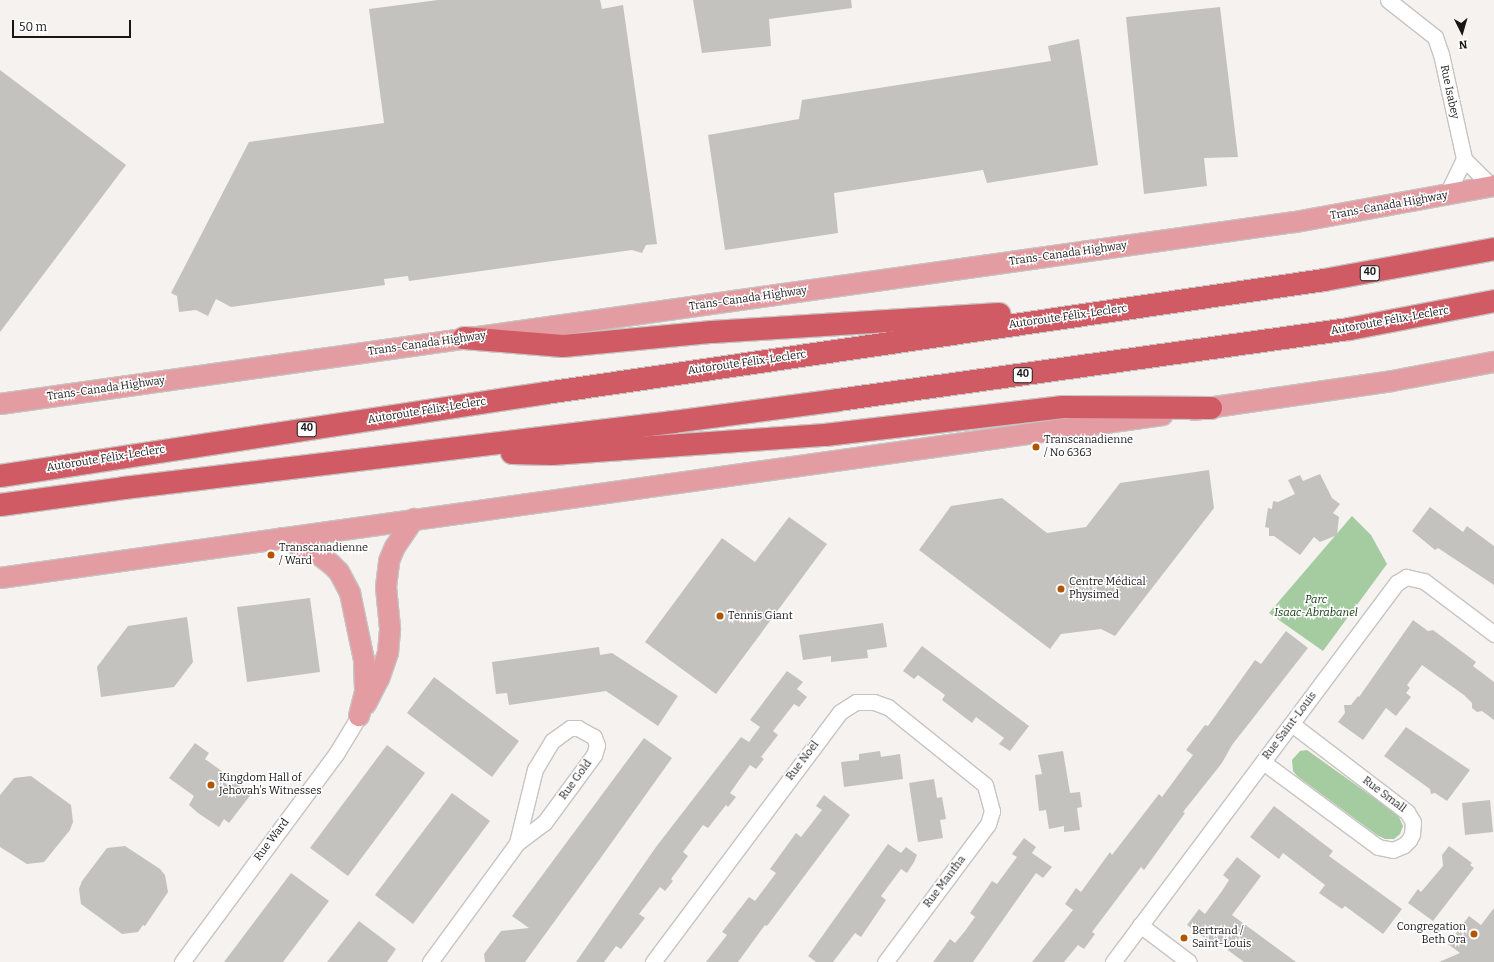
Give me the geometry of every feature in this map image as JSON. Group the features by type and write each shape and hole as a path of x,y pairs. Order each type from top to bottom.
{"highway":[{"name":"Autoroute Félix-Leclerc","path":"0,476 1388,270 1494,249"},
{"name":"Autoroute Félix-Leclerc","path":"0,505 674,422 1227,347 1365,326 1494,301"},
{"path":"464,338 563,346 712,332 1166,303"},
{"path":"432,452 552,454 825,435 1063,407 1211,408"}],"main road":[{"name":"Trans-Canada Highway","path":"0,404 1295,222 1446,196 1493,186"},
{"path":"0,578 1211,408 1392,381 1494,362"},
{"path":"359,716 379,679 388,653 390,628 386,587 389,561 395,547 414,519"},
{"path":"282,538 323,558 339,572 350,593 364,660 365,692 359,716"}],"street":[{"name":"Rue Isabey","path":"1388,0 1430,31 1438,43 1464,159"},
{"path":"1446,196 1464,159 1493,186"},
{"name":"Rue Saint-Louis","path":"1113,962 1397,583 1406,577 1424,581 1494,634"},
{"name":"Rue Noël","path":"653,962 840,712 856,702 874,702 888,707 986,785 990,797"},
{"name":"Rue Ward","path":"182,962 336,754 359,716"},
{"name":"Rue Small","path":"1263,762 1378,847 1393,850 1404,845 1409,840 1412,834 1413,822 1407,812 1292,724"},
{"name":"Rue Gold","path":"430,962 516,843 544,823 576,780 594,755 597,745 594,736 578,728 570,728 560,732 552,741 535,769 516,843"},
{"name":"Rue Mantha","path":"885,962 988,824 992,811 990,797"},
{"path":"1140,925 1189,962"}],"green space":[{"name":"Parc Isaac-Abrabanel","path":"1352,516 1371,535 1387,564 1323,651 1269,613"},
{"path":"1307,750 1398,815 1403,826 1400,834 1394,839 1385,839 1377,835 1297,776 1293,771 1292,760 1300,751"}],"building":[{"path":"438,0 600,0 602,9 623,5 657,244 646,245 642,253 632,250 409,281 408,276 384,279 385,285 231,307 216,299 208,316 196,310 179,312 177,296 171,293 249,142 384,123 369,9"},
{"path":"693,0 851,0 852,8 769,19 771,46 702,53"},
{"path":"1220,7 1238,157 1204,158 1207,186 1144,194 1126,17"},
{"path":"1079,39 1098,165 987,183 983,170 834,193 838,233 725,250 708,135 799,119 802,100 1051,61 1048,46"},
{"path":"0,70 126,165 0,332"},
{"name":"Centre Médical Physimed","path":"1209,470 1214,508 1115,636 1101,629 1061,634 1050,649 919,550 951,506 1002,498 1047,533 1086,527 1120,483"},
{"path":"1320,474 1332,498 1340,504 1333,513 1339,517 1337,535 1320,542 1314,537 1300,555 1274,536 1269,536 1269,528 1265,527 1268,508 1272,509 1273,501 1278,502 1295,494 1288,480 1300,475 1303,481"},
{"path":"1430,507 1463,532 1467,526 1494,546 1494,585 1438,548 1435,550 1412,531"},
{"path":"789,517 827,544 716,694 645,642 722,538 755,562"},
{"path":"310,598 320,672 247,682 237,607"},
{"path":"187,617 193,662 174,687 101,697 97,667 128,626"},
{"path":"1413,620 1428,631 1433,630 1476,662 1473,666 1494,682 1494,720 1482,711 1477,712 1472,708 1472,703 1464,695 1422,665 1407,685 1410,688 1406,693 1411,697 1396,716 1386,708 1363,740 1338,722 1345,713 1344,705 1351,705 1358,696 1359,697"},
{"path":"883,623 887,647 867,650 868,658 831,662 831,656 803,660 799,635"},
{"path":"1286,631 1308,648 1232,745 1222,763 1183,812 1185,813 1144,870 1141,867 1092,932 1095,934 1084,949 1078,945 1064,962 1032,962 1073,910 1065,904 1076,888 1081,892 1110,852 1112,855 1159,794 1162,797 1193,755 1186,750 1205,725 1208,726 1255,660 1261,664"},
{"path":"922,646 1029,726 1010,751 999,744 1004,738 976,717 972,723 942,700 945,695 918,675 914,679 903,671"},
{"path":"599,647 600,655 612,653 678,696 658,726 606,691 509,705 507,693 496,694 492,662"},
{"path":"787,671 803,682 797,689 807,697 799,707 794,704 773,731 778,735 761,757 764,759 756,769 750,765 730,793 736,797 728,807 726,805 708,828 703,825 683,852 688,856 671,879 673,881 665,891 660,887 639,914 645,918 621,949 616,946 604,962 576,962 656,847 741,737 749,742 760,727 750,720"},
{"path":"434,677 519,741 492,777 407,713"},
{"path":"1406,727 1470,770 1447,801 1435,793 1431,794 1430,789 1384,756"},
{"path":"644,738 672,758 525,962 485,962 484,954 501,931 529,928 512,916"},
{"name":"Kingdom Hall of Jehovah's Witnesses","path":"195,743 209,753 205,759 252,793 229,823 224,819 219,827 189,805 194,796 169,778"},
{"path":"387,745 425,773 348,876 310,848"},
{"path":"880,751 881,757 900,754 903,779 844,787 841,762 859,760 859,754"},
{"path":"1063,751 1070,793 1080,792 1082,807 1077,808 1080,830 1064,832 1064,826 1049,829 1046,810 1039,811 1035,775 1042,774 1038,755"},
{"path":"31,776 71,805 73,822 70,830 44,862 27,864 0,847 0,795 14,778"},
{"path":"934,779 937,798 942,797 946,819 940,820 943,838 918,842 909,783"},
{"path":"452,793 490,821 413,924 375,895"},
{"path":"824,795 850,815 767,926 765,925 738,962 706,962 727,935 722,932 749,897 755,901 776,873 770,869 796,833 801,837 822,810 816,806"},
{"path":"1490,800 1493,832 1465,835 1462,803"},
{"path":"1274,806 1333,851 1329,856 1402,909 1383,934 1345,906 1342,909 1319,893 1325,885 1283,853 1279,859 1250,837"},
{"path":"1024,838 1036,847 1032,853 1052,867 1043,878 1036,873 973,962 933,962 950,939 955,943 965,931 975,917 970,913 992,881 997,884 1017,857 1012,854"},
{"path":"888,844 901,853 906,847 917,855 914,862 907,873 901,869 881,896 886,900 861,937 855,933 833,962 816,962 808,956"},
{"path":"125,846 160,869 165,875 168,892 145,926 143,925 138,932 122,934 81,904 79,889 82,881 107,848"},
{"path":"1449,846 1472,863 1470,865 1474,868 1433,921 1408,903 1418,889 1421,892 1443,866 1442,855"},
{"path":"1237,857 1261,876 1232,915 1296,962 1244,962 1214,940 1212,943 1187,925 1199,909 1205,914 1222,891 1229,880 1223,875"},
{"path":"291,873 329,901 283,962 224,962"},
{"name":"Congregation Beth Ora","path":"1494,908 1494,962 1439,962 1460,953 1448,944 1469,916 1481,925"},
{"path":"359,921 396,949 387,962 327,962"}],"place":[{"name":"Transcanadienne / No 6363","path":"1036,447"},
{"name":"Transcanadienne / Ward","path":"271,555"},
{"name":"Centre Médical Physimed","path":"1061,589"},
{"name":"Tennis Giant","path":"720,616"},
{"name":"Kingdom Hall of Jehovah's Witnesses","path":"211,785"},
{"name":"Congregation Beth Ora","path":"1474,934"},
{"name":"Bertrand / Saint-Louis","path":"1184,938"}]}
